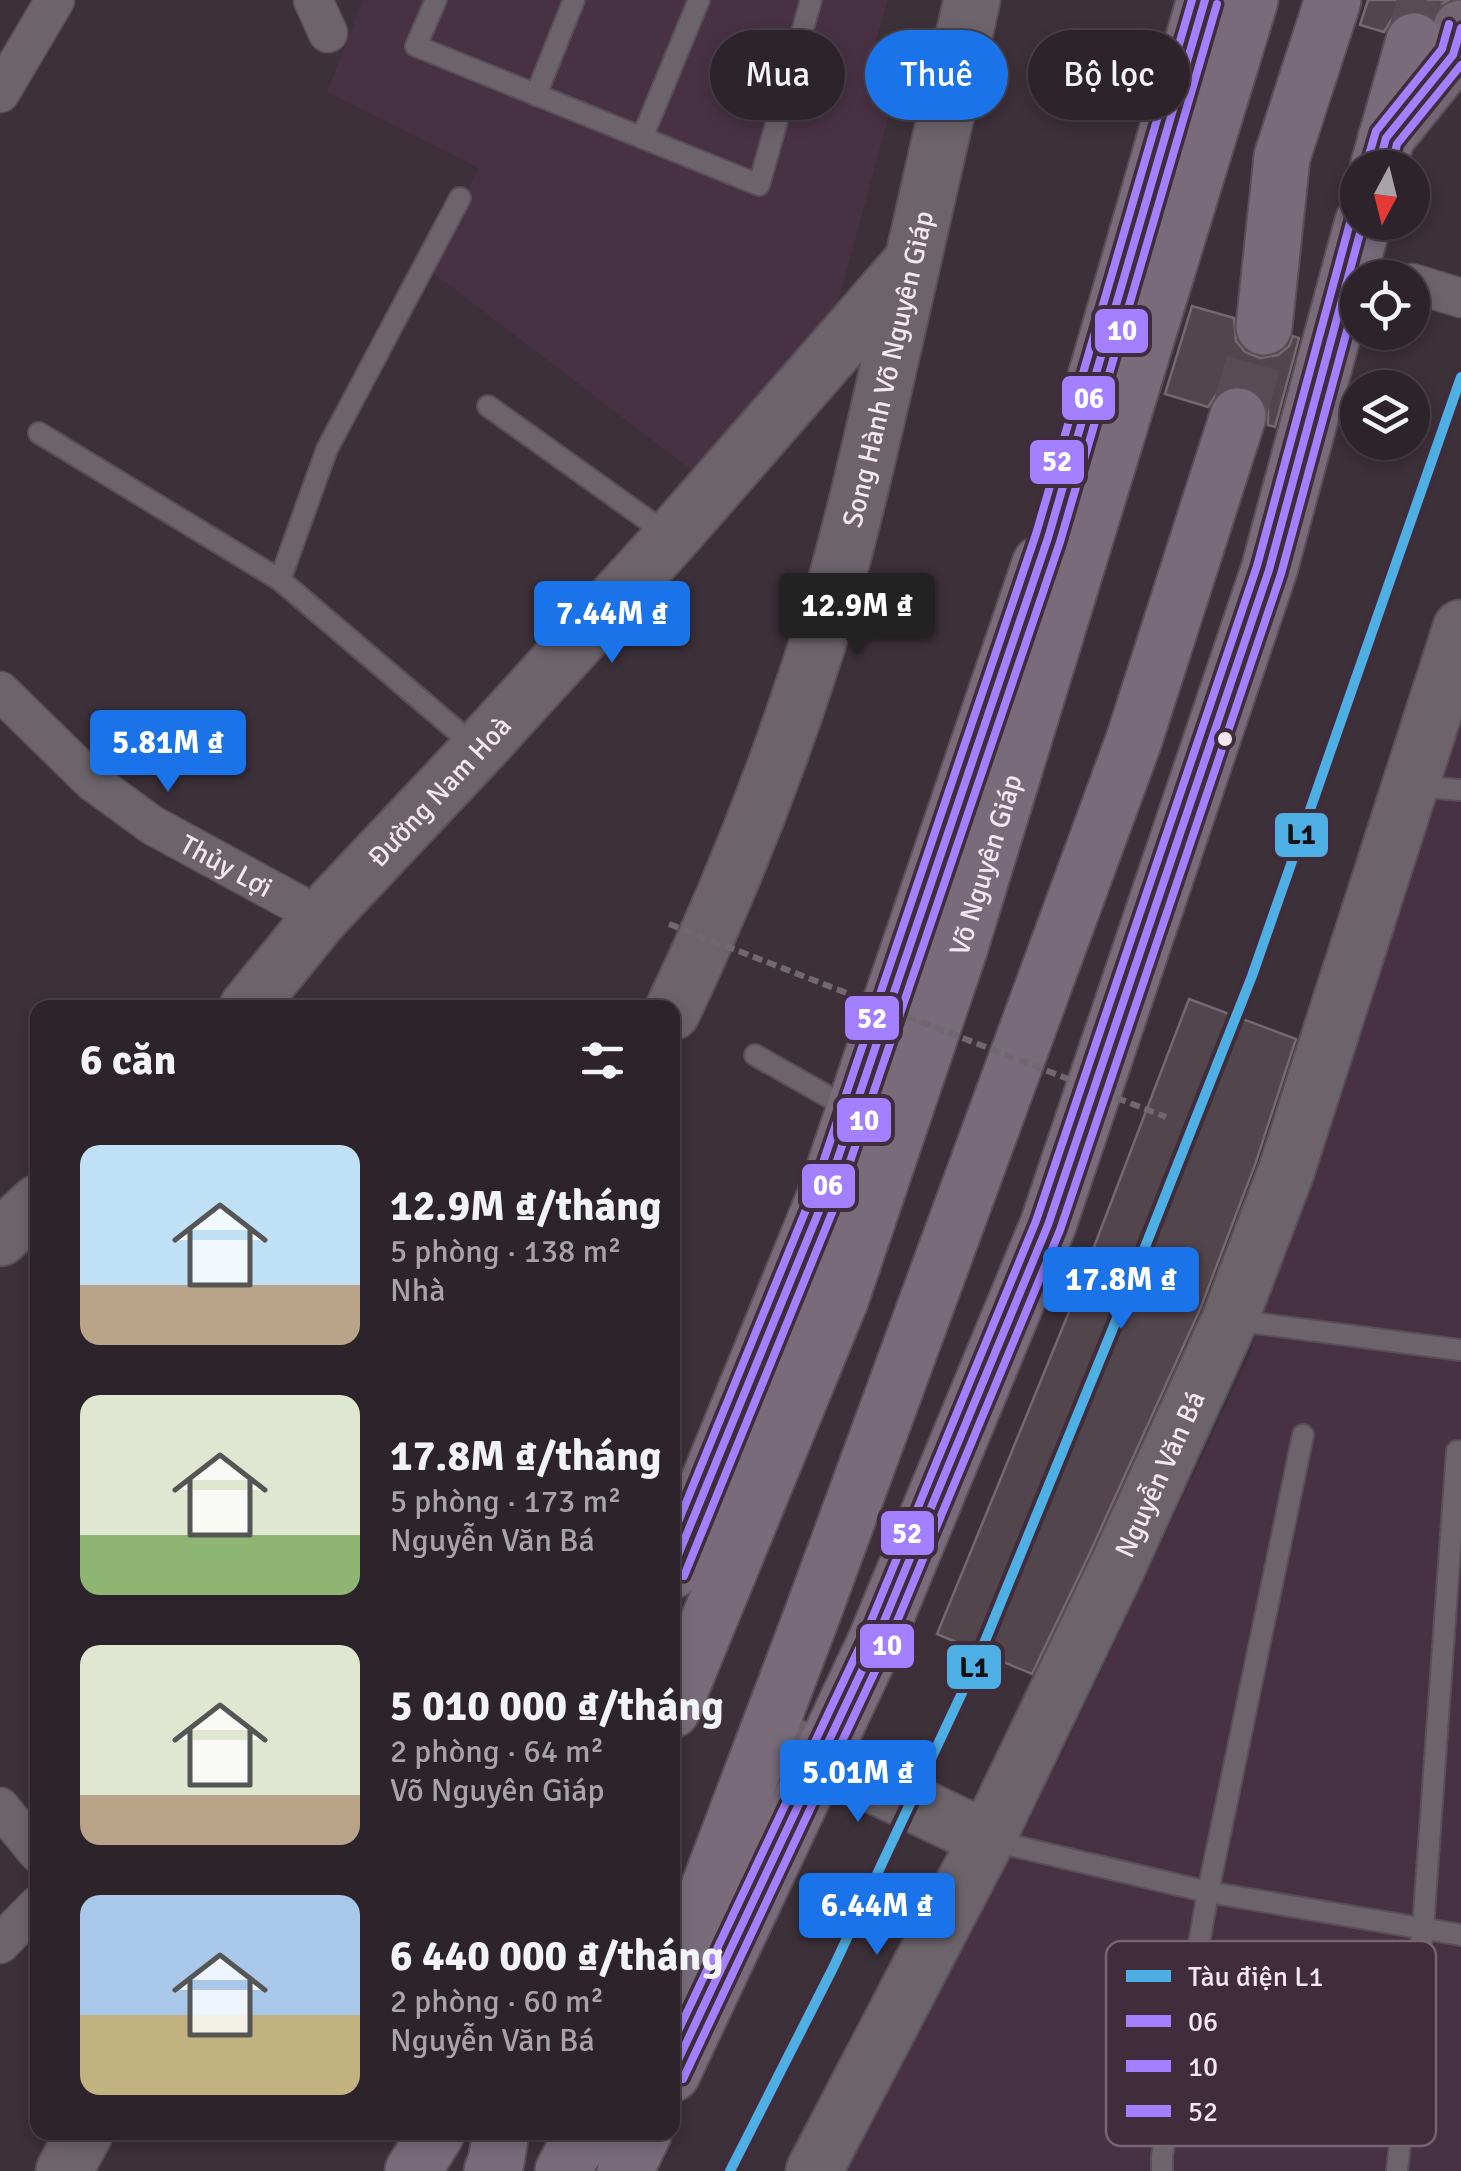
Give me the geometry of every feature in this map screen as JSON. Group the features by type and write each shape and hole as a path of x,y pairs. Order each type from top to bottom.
{"highway":[{"name":"Võ Nguyên Giáp","path":"680,1551 824,1199 854,1111 1048,538 1206,0"},
{"name":"Võ Nguyên Giáp","path":"680,1691 842,1298 947,987 1250,0"},
{"path":"1264,327 1282,157 1333,0"},
{"path":"1383,150 1437,34"},
{"path":"680,2058 874,1643 1048,1225 1269,570 1369,255"},
{"path":"702,2014 684,1945 767,1734 1134,740 1238,416"},
{"path":"1134,740 1269,570"},
{"path":"767,1734 874,1643"},
{"path":"413,2171 432,2140"},
{"path":"492,2171 500,2140"},
{"path":"564,2171 580,2140"},
{"path":"624,2171 640,2140"}],"main road":[{"name":"Song Hành Võ Nguyên Giáp","path":"678,1000 752,832 828,609 859,496 972,0"},
{"name":"Đường Nam Hoà","path":"254,1000 321,917 672,537 912,260"},
{"name":"Nguyễn Văn Bá","path":"814,2171 987,1840 1230,1319 1435,788 1461,628"},
{"path":"0,1238 30,1210"},
{"path":"767,1734 987,1840"},
{"path":"64,2171 81,2140"}],"street":[{"path":"0,93 55,0"},
{"path":"1430,289 1461,298"},
{"name":"Thủy Lợi","path":"0,691 93,782 152,825 321,917"},
{"path":"0,1807 30,1843"},
{"path":"0,1944 30,1913"}],"lane":[{"path":"436,0 416,46 759,185 811,0"},
{"path":"536,95 574,0"},
{"path":"642,138 699,0"},
{"path":"280,580 328,449 460,198"},
{"path":"488,406 672,537"},
{"path":"39,433 280,580 479,750"},
{"path":"755,1055 854,1111"},
{"path":"1230,1319 1461,1350"},
{"path":"1199,1941 1304,1436"},
{"path":"1422,1941 1457,1452"},
{"path":"987,1840 1208,1892 1461,1935"},
{"path":"1162,2171 1164,2146"},
{"path":"1397,2171 1400,2146"}],"path":[{"path":"669,924 1166,1117"}],"shaded area":[{"path":"363,0 888,0 879,30 865,30 865,120 888,120 829,336 707,482 432,272 478,168 327,92"},
{"path":"1461,704 1461,2171 846,2171 1061,1756 1248,1359"}],"building":[{"path":"1368,0 1449,0 1432,17 1422,11 1405,11 1392,19 1384,32 1360,25"},
{"path":"1192,306 1234,318 1236,341 1245,352 1260,358 1278,355 1289,346 1293,336 1299,338 1275,427 1268,425 1268,408 1262,396 1247,386 1230,386 1218,392 1208,407 1165,394"},
{"path":"1189,999 1296,1039 1256,1162 1201,1307 1032,1674 937,1634 1071,1307"}],"tunnel":[{"path":"1414,41 1425,0"},
{"path":"1238,416 1264,327"}],"metro line":[{"name":"L1","path":"730,2171 834,1966 976,1663 1113,1328 1252,976 1461,377"}],"transit line":[{"name":"52","path":"680,1517 812,1195 1036,534 1192,0"},
{"name":"06","path":"680,1550 824,1199 1048,538 1205,0"},
{"name":"10","path":"684,1576 836,1203 1060,542 1217,4"},
{"name":"52","path":"1370,150 1376,131 1442,49 1449,24"},
{"name":"06","path":"1383,150 1386,138 1453,55 1461,28"},
{"name":"10","path":"1396,150 1461,65"},
{"name":"52","path":"680,2027 864,1638 1036,1221 1257,566 1345,240"},
{"name":"06","path":"680,2056 875,1643 1048,1225 1269,570 1358,240"},
{"name":"10","path":"683,2079 886,1648 1060,1230 1281,574 1342,350"}]}
